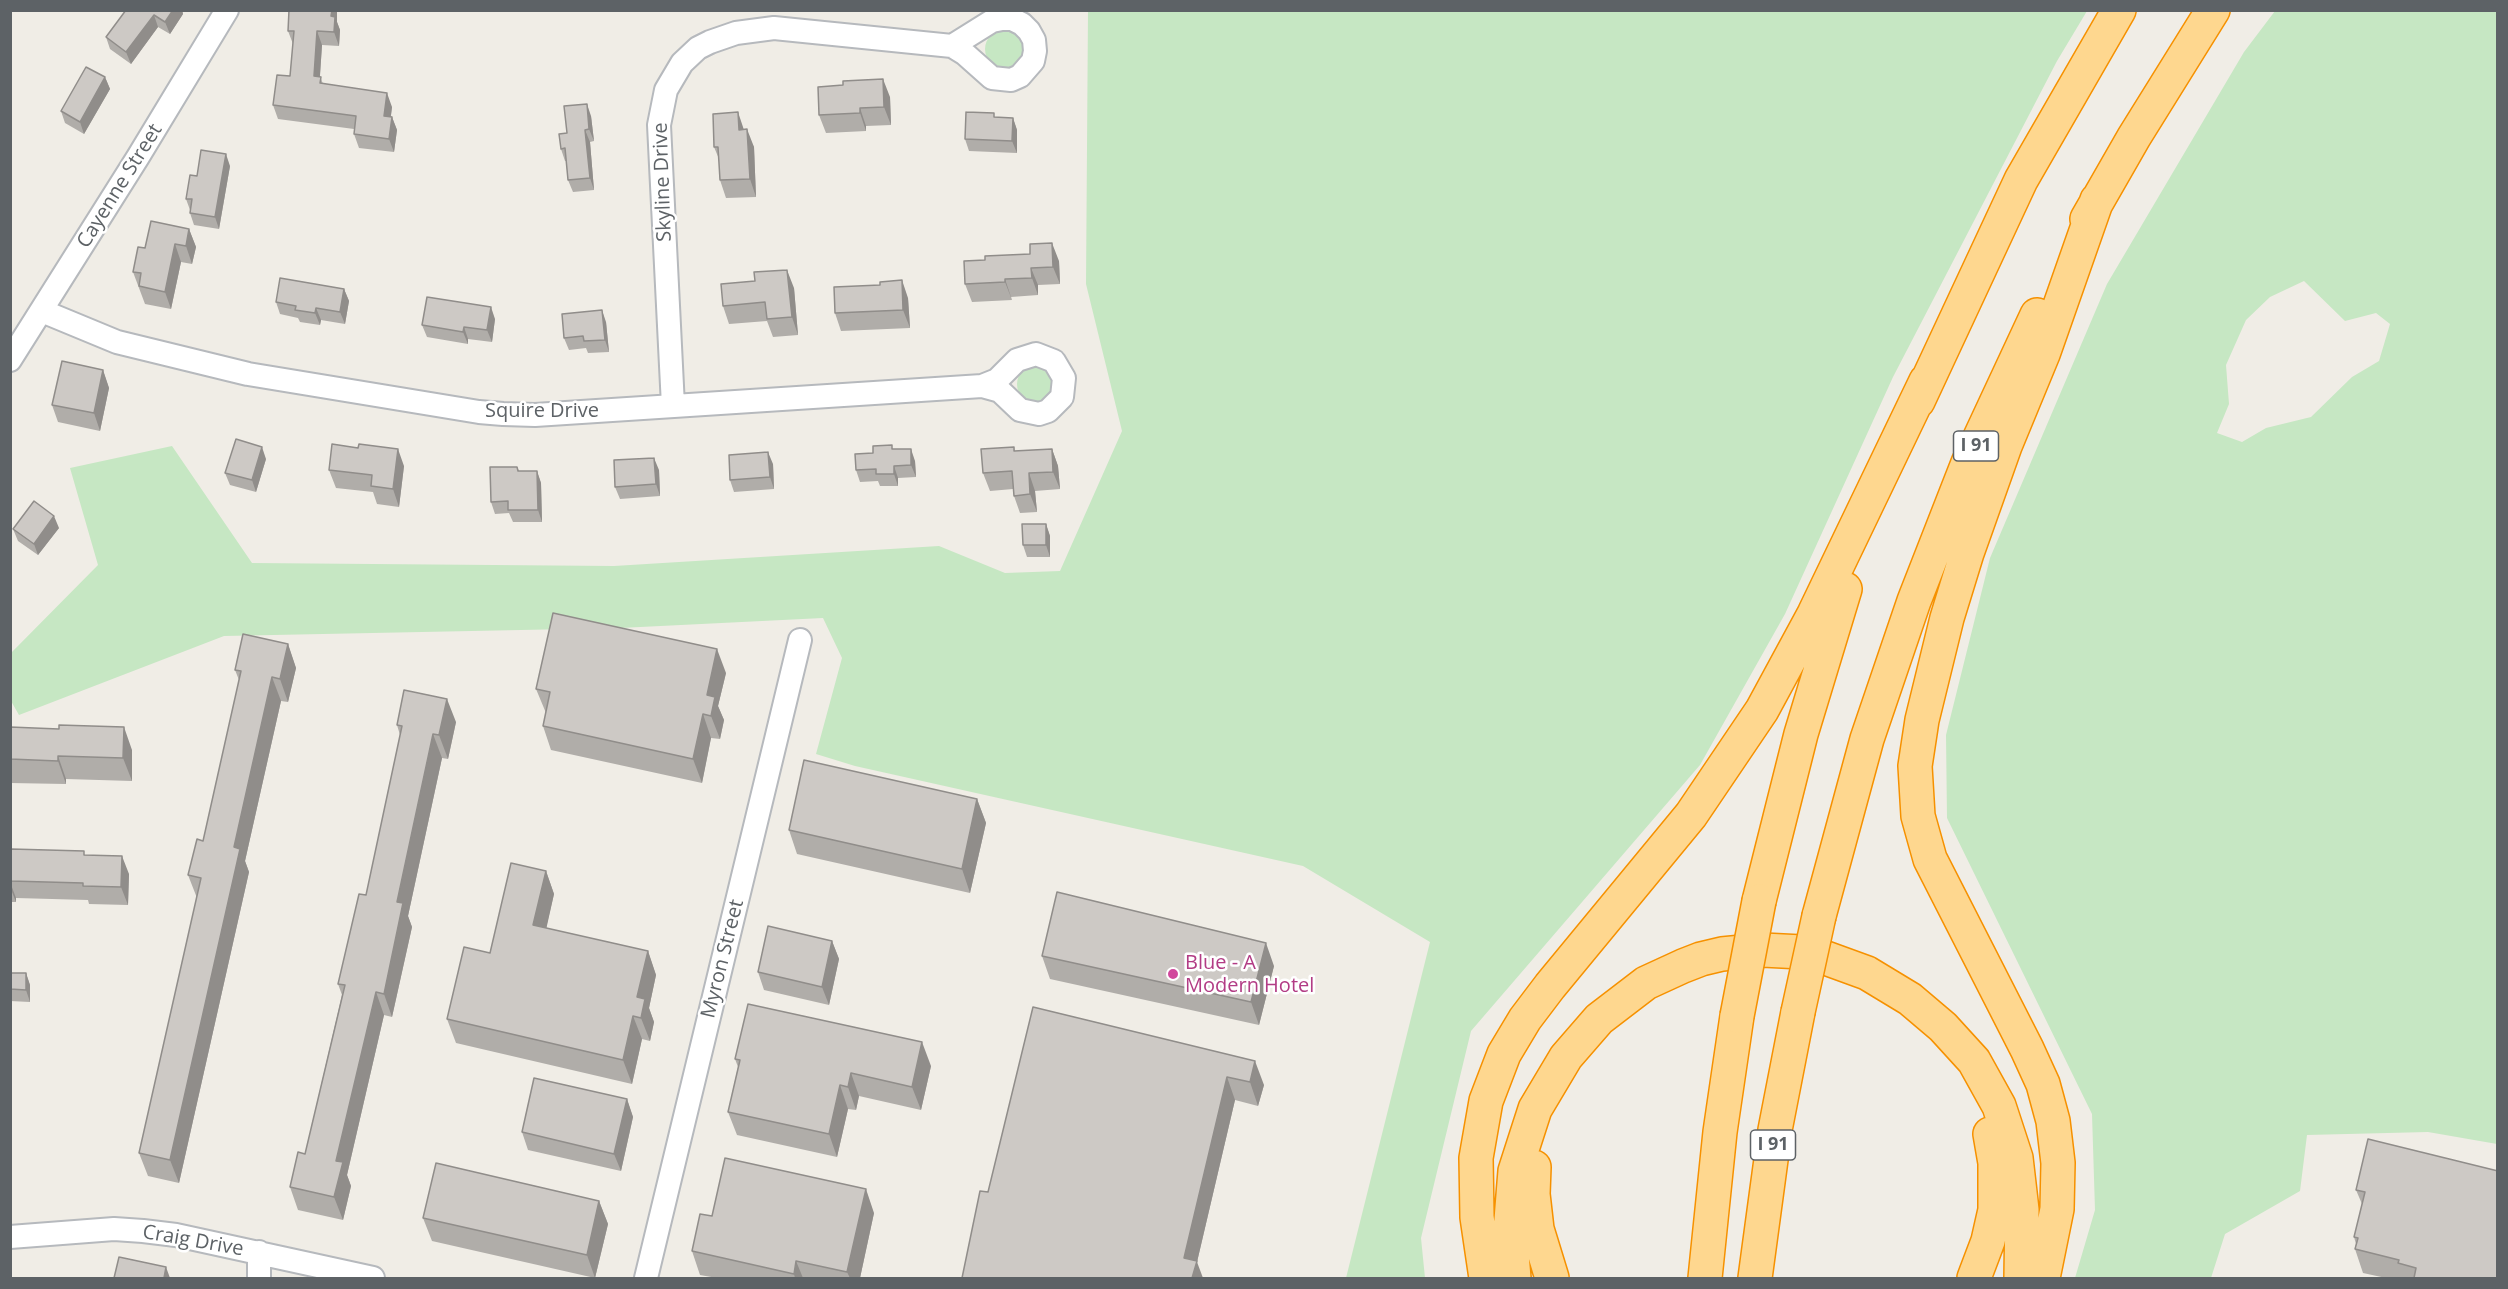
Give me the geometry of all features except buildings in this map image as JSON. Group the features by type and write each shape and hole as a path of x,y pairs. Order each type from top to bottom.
{"highway":[{"path":"1486,1278 1475,1196 1476,1158 1486,1101 1504,1054 1521,1025 1550,986 1690,816 1762,710 1814,614 2022,180 2119,10"},
{"name":"I 91","path":"1755,1278 1775,1130 1820,916 1847,808 1871,728 1940,531 1998,396 2061,266 2097,200 2213,10"},
{"path":"2043,1278 2057,1209 2058,1163 2053,1121 2043,1084 2027,1049 1930,859 1918,816 1915,766 1919,735 1931,683 1967,553 2001,455 2043,354 2097,200"},
{"path":"1705,1278 1720,1132 1737,1016 1759,901 1822,662 1870,522 1926,381"},
{"path":"1514,1278 1510,1211 1520,1152 1544,1091 1566,1057 1587,1031 1629,994 1664,974 1701,959 1753,951 1802,952 1846,963 1889,985 1929,1016 1974,1061 1991,1090 2006,1124 2016,1158 2021,1193 2021,1278"},
{"path":"1929,1016 1949,1040 1973,1080 1985,1111 1993,1146 1996,1177 1995,1210 1988,1242 1974,1278"},
{"path":"1552,1278 1534,1211 1534,1154 1542,1114 1550,1093 1568,1059 1587,1031"}],"street":[{"name":"Cayenne Street","path":"10,360 227,10"},
{"name":"Skyline Drive","path":"673,406 659,125 666,90 682,63 698,48 710,42 736,33 774,28 952,46"},
{"name":"Squire Drive","path":"42,311 117,342 248,374 479,412 536,415 982,386"},
{"name":"Myron Street","path":"646,1278 800,640"},
{"name":"Craig Drive","path":"10,1238 114,1229 176,1235 373,1278"},
{"path":"259,1252 259,1278"}],"green space":[{"path":"1088,11 2087,11 2057,61 1893,377 1785,614 1700,765 1471,1031 1421,1238 1425,1278 1346,1278 1430,942 1303,866 855,766 816,754 842,658 823,618 620,628 224,636 19,715 11,701 11,653 98,565 70,468 172,446 252,563 614,566 939,546 1005,573 1060,571 1122,431 1086,284"},
{"path":"2275,11 2497,11 2497,1144 2428,1132 2307,1135 2300,1191 2225,1234 2211,1278 2075,1278 2095,1210 2092,1114 1947,818 1946,735 1990,558 2107,284 2244,52","holes":["2304,281 2345,321 2376,313 2390,324 2379,361 2352,377 2311,417 2266,428 2242,442 2217,433 2229,404 2226,365 2246,320 2270,297"]},
{"path":"1004,30 1011,31 1017,36 1022,42 1022,56 1017,62 1011,67 1004,68 997,67 991,62 986,56 985,49 986,42 991,36 997,31"},
{"path":"1035,366 1048,371 1053,384 1048,397 1035,402 1022,397 1017,384 1022,371"}],"place":[{"name":"Blue - A Modern Hotel","path":"1173,974"}]}
